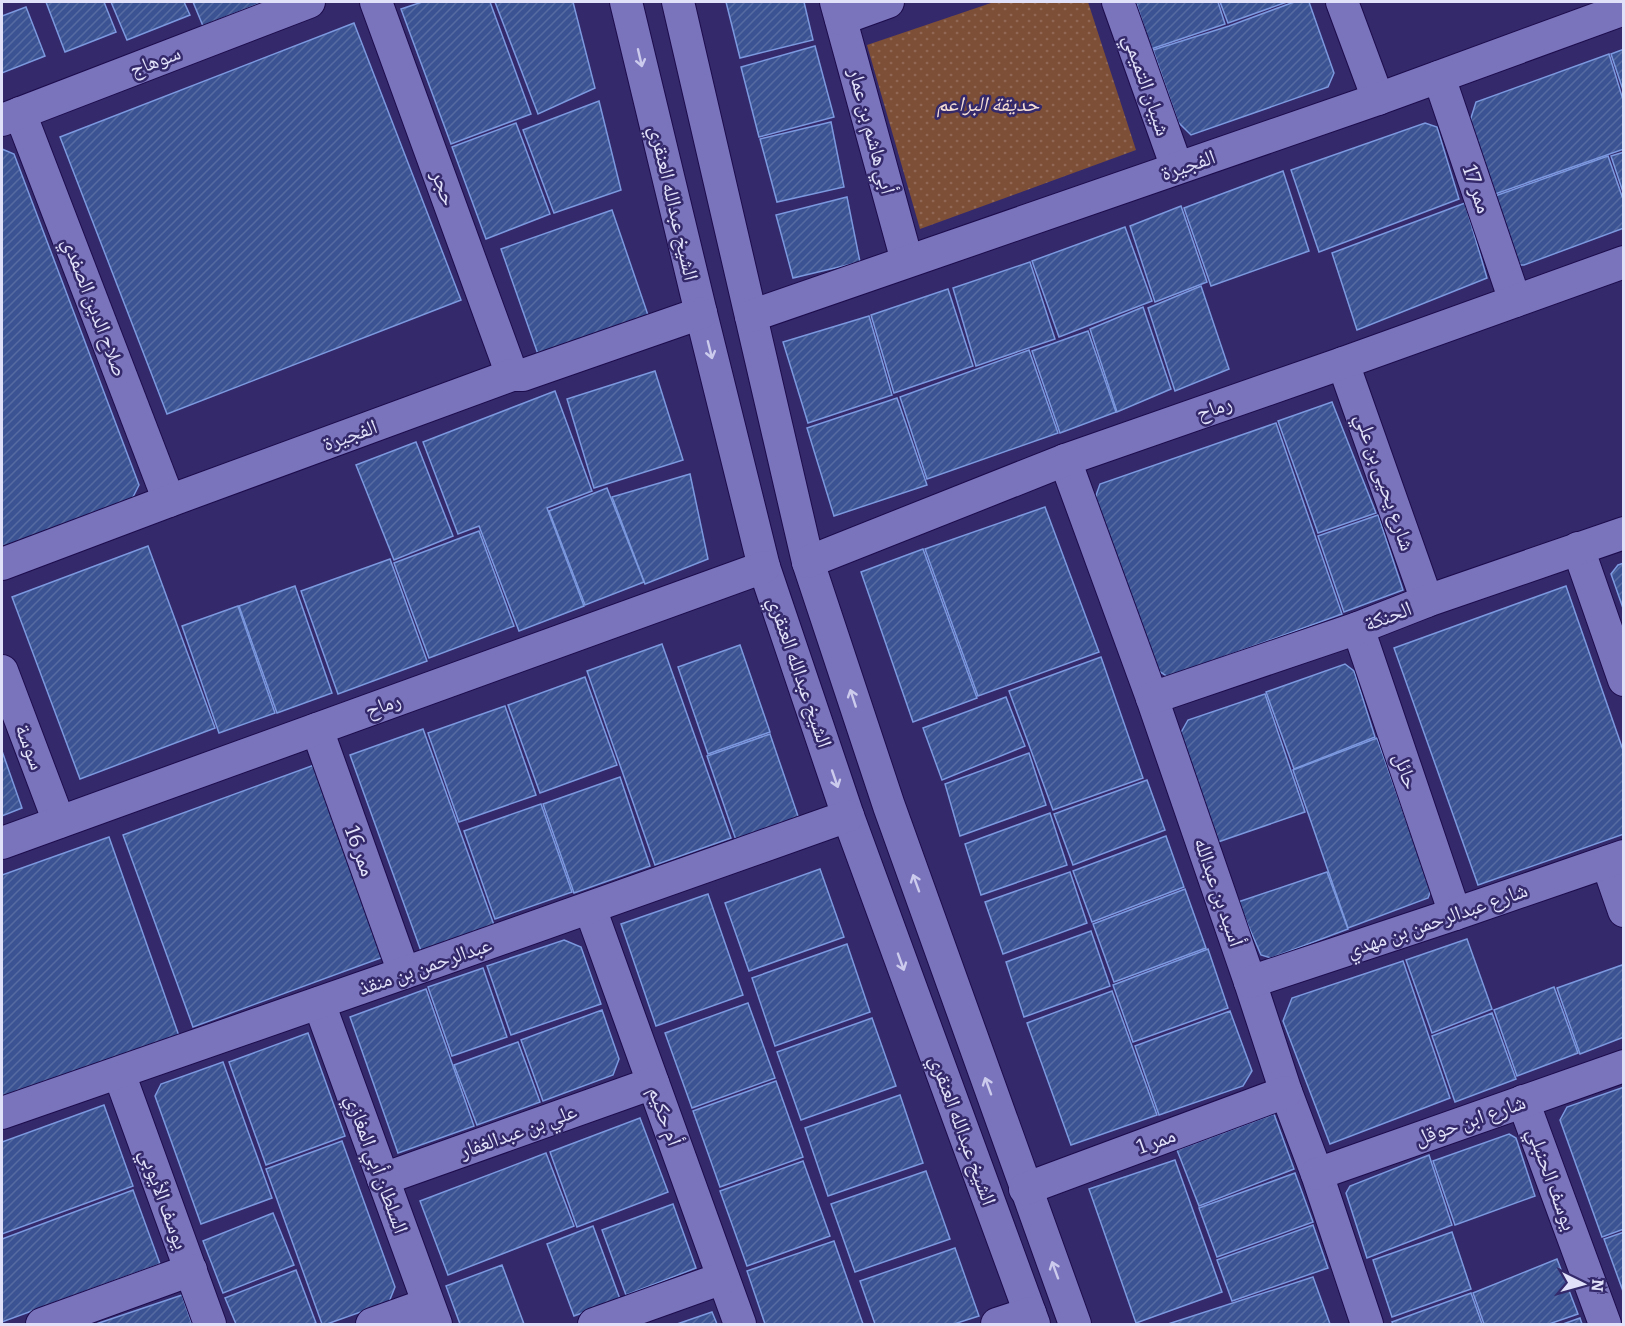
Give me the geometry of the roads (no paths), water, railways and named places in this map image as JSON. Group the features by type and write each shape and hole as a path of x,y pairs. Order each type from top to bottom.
{"street":[{"name":"سوهاج","path":"11,116 309,2"},
{"name":"حجر","path":"376,2 512,375"},
{"name":"الشيخ عبدالله العنقري","path":"626,2 764,567 848,816 1032,1319"},
{"name":"الشيخ عبدالله العنقري","path":"678,2 808,562 892,817 1075,1324"},
{"path":"838,10 888,2"},
{"name":"شيبان التميمي","path":"1118,2 1177,168"},
{"path":"1342,2 1378,99"},
{"name":"الفجيرة","path":"751,316 1378,99 1623,9"},
{"name":"أبي هاشم بن عمار","path":"838,10 907,261"},
{"name":"ممر 17","path":"1439,77 1515,301"},
{"name":"صلاح الدين الصفدي","path":"11,116 169,501"},
{"name":"رماح","path":"808,562 1065,460 1344,363 1623,262"},
{"name":"الفجيرة","path":"2,564 512,375 523,375 701,313"},
{"name":"شارع يحيى بن علي","path":"1344,363 1427,601"},
{"name":"أسيد بن عبدالله","path":"1065,460 1152,698 1367,1324"},
{"name":"الحنكة","path":"1152,698 1358,628 1427,601 1623,533"},
{"path":"1578,548 1623,680"},
{"name":"رماح","path":"2,843 764,567"},
{"name":"حائل","path":"1358,628 1455,914"},
{"name":"سوسة","path":"2,671 59,822"},
{"name":"ممر 16","path":"317,729 404,973"},
{"name":"عبدالرحمن بن منقذ","path":"2,1113 848,816"},
{"path":"1615,859 1623,911"},
{"name":"شارع عبدالرحمن بن مهدي","path":"1250,982 1615,859"},
{"name":"أم حكيم","path":"590,908 740,1324"},
{"name":"السلطان أبي المغازي","path":"319,1003 432,1314"},
{"name":"شارع ابن حوقل","path":"1317,1174 1623,1066"},
{"name":"يوسف الأيوبي","path":"119,1073 210,1324"},
{"name":"علي بن عبدالغفار","path":"383,1179 653,1083"},
{"name":"ممر 1","path":"1025,1189 1286,1092"},
{"name":"يوسف الحنبلي","path":"1523,1101 1605,1324"},
{"path":"42,1324 191,1270"},
{"path":"594,1324 723,1278"},
{"path":"372,1324 432,1314"},
{"path":"997,1324 1032,1319"}],"park label":[{"name":"حديقة البراعم","path":"988,104"}]}
